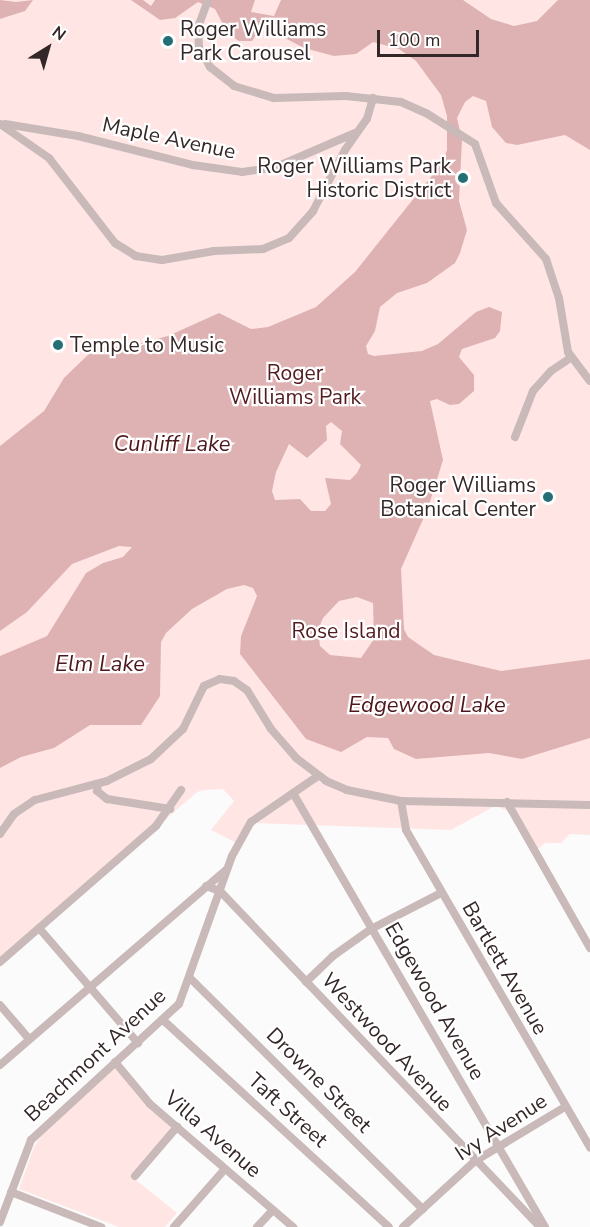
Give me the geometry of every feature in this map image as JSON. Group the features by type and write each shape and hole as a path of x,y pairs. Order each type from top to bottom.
{"street":[{"path":"207,3 198,32 199,47 210,67 234,86 274,98 374,98 409,105 468,139 481,154 496,203 537,245 549,267 570,358 590,381"},
{"path":"0,123 49,158 115,243 136,256 155,260 263,249 284,242 309,218 358,132 374,98"},
{"name":"Maple Avenue","path":"0,123 78,136 193,165 242,172 276,167 358,132"},
{"path":"515,437 533,391 551,371 570,358"},
{"path":"0,834 14,814 35,800 98,784 132,771 163,751 187,724 204,686 220,679 245,688 276,737 318,776 354,792 401,801 590,805"},
{"name":"Beachmont Avenue","path":"0,1222 31,1140 179,1004 229,867 253,819 318,776"},
{"path":"98,784 97,791 107,799 170,809"},
{"path":"0,962 170,809 181,790"},
{"name":"Edgewood Avenue","path":"293,794 500,1146 545,1227"},
{"name":"Bartlett Avenue","path":"401,801 406,830 590,1148"},
{"path":"507,802 590,948"},
{"path":"0,1065 229,867"},
{"name":"Westwood Avenue","path":"206,886 220,891 540,1227"},
{"path":"306,982 333,956 372,929 441,893"},
{"path":"39,928 138,1043"},
{"name":"Drowne Street","path":"189,978 423,1209"},
{"path":"0,1005 29,1039"},
{"name":"Taft Street","path":"163,1020 389,1227"},
{"name":"Villa Avenue","path":"115,1062 150,1104 292,1227"},
{"name":"Ivy Avenue","path":"409,1225 475,1161 566,1107"},
{"path":"135,1176 177,1127"},
{"path":"174,1227 225,1169"},
{"path":"11,1192 87,1224 101,1227"},
{"path":"257,1227 273,1210"}],"green space":[{"name":"Roger Williams Park","path":"0,0 590,0 590,835 570,834 561,843 545,843 535,851 513,813 495,806 451,830 253,823 238,844 211,830 234,801 223,789 205,790 197,792 0,964"},
{"path":"115,1068 173,1127 131,1176 177,1213 165,1227 119,1227 19,1189 34,1147 44,1131"}],"water":[{"path":"0,0 16,2 33,0 25,11 0,19"},
{"path":"131,0 143,0 151,6 155,0 255,0 251,12 274,16 281,0 463,0 491,19 514,26 537,21 558,0 590,0 590,150 565,135 517,145 506,143 492,127 486,101 473,96 465,102 457,118 462,140 459,201 467,230 460,253 455,263 427,283 397,293 380,307 375,331 366,346 368,354 374,356 422,351 438,344 476,312 489,307 502,312 500,331 495,338 462,349 459,357 474,375 474,391 459,404 450,405 437,399 430,401 443,460 428,508 401,569 404,629 408,637 434,655 501,671 590,659 590,738 522,759 489,753 416,759 394,749 388,738 367,737 341,752 306,739 240,654 241,636 257,596 253,588 244,585 227,589 192,609 166,633 161,642 160,696 141,725 90,725 54,748 21,757 0,768 0,656 47,636 86,573 103,563 123,557 132,547 119,546 72,564 27,612 0,631 0,446 44,411 64,378 97,346 125,347 168,336 219,313 251,329 268,327 316,307 355,272 442,163 447,150 447,116 441,95 416,61 399,49 373,42 356,54 334,56 304,48 262,26 252,41 239,41 228,34 215,9 198,2 175,18 160,20","holes":["331,422 342,431 340,444 361,465 357,473 350,480 325,478 331,504 325,511 311,511 300,499 275,500 272,491 276,472 289,444 307,458 327,440 326,426","357,597 373,603 374,639 361,658 330,655 320,646 318,630 323,618 339,601"]}],"place":[{"name":"Roger Williams Park Carousel","path":"168,41"},
{"name":"Roger Williams Park Historic District","path":"463,178"},
{"name":"Temple to Music","path":"58,345"},
{"name":"Roger Williams Botanical Center","path":"548,497"}],"water label":[{"name":"Cunliff Lake","path":"172,445"},
{"name":"Elm Lake","path":"100,665"},
{"name":"Edgewood Lake","path":"427,706"}],"park label":[{"name":"Rose Island","path":"346,631"}]}
